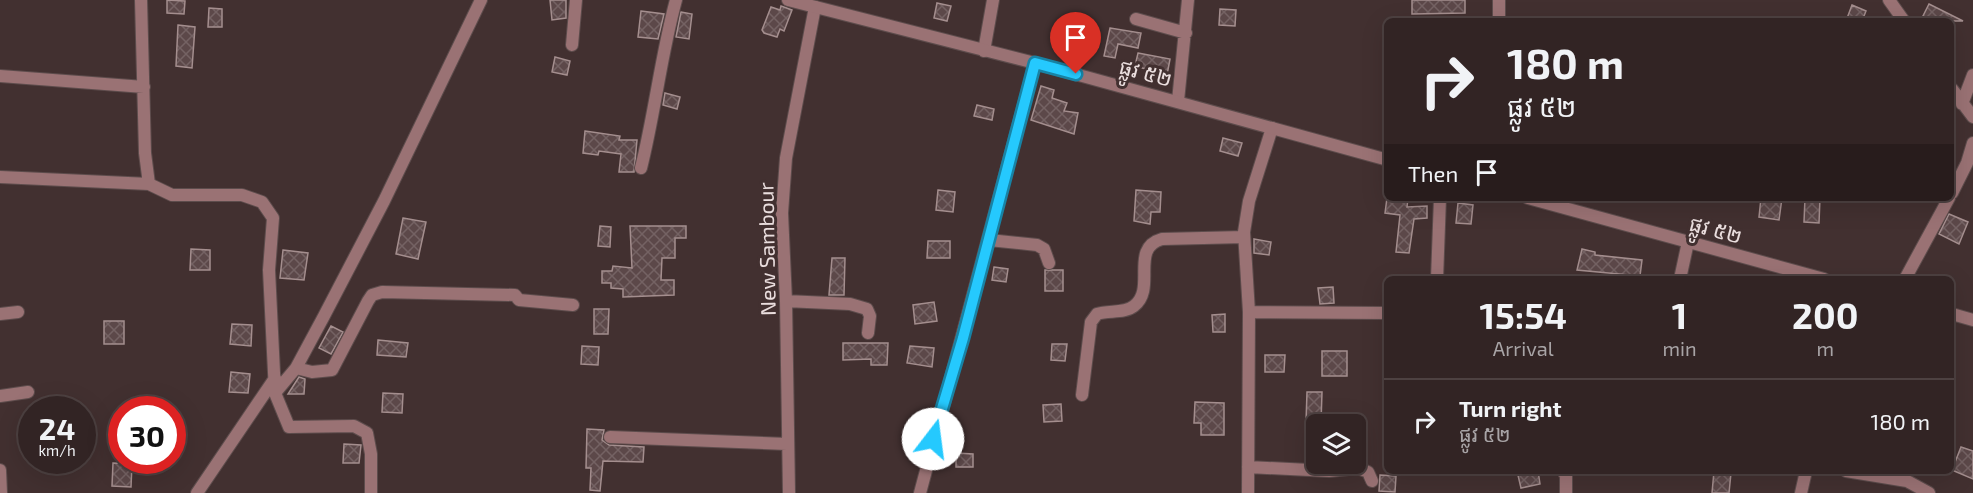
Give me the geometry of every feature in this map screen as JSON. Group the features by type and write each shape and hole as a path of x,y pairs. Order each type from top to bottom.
{"street":[{"path":"141,0 145,153 149,184"},
{"path":"275,393 296,369 384,201 481,0"},
{"path":"572,45 576,0"},
{"path":"641,168 654,117 668,28 676,0"},
{"name":"ផ្លូវ ៥២","path":"788,0 1178,101 1384,159"},
{"path":"984,51 993,0"},
{"path":"1178,101 1188,0"},
{"path":"1499,0 1499,18"},
{"path":"1889,0 1902,18"},
{"name":"New Sambour","path":"789,493 782,213 786,158 814,7"},
{"path":"1136,19 1186,33"},
{"path":"920,493 1035,63"},
{"path":"1962,104 1973,75"},
{"path":"0,76 144,87"},
{"path":"1954,91 1973,117"},
{"path":"1248,493 1249,312 1244,237 1249,201 1272,128"},
{"path":"1954,189 1967,163 1973,142"},
{"path":"0,177 149,184 172,195 242,195 262,202 273,218 269,270 275,393 289,427 354,426 367,433 371,454 371,493"},
{"path":"1437,276 1440,201"},
{"name":"ផ្លូវ ៥២","path":"1539,201 1813,276"},
{"path":"1907,276 1946,201"},
{"path":"1082,395 1090,322 1097,314 1128,310 1136,305 1142,297 1145,251 1150,244 1162,239 1244,237"},
{"path":"989,240 1037,245 1044,249 1049,263"},
{"path":"1681,276 1688,242"},
{"path":"296,369 312,372 332,369 372,295 382,292 515,295 519,300 573,305"},
{"path":"786,301 850,304 867,309 870,316 868,333"},
{"path":"0,314 18,312"},
{"path":"1249,312 1384,313"},
{"path":"1954,315 1973,320"},
{"path":"197,493 275,378"},
{"path":"0,396 28,392"},
{"path":"610,437 787,444"},
{"path":"1248,467 1306,467"},
{"path":"0,470 2,493"},
{"path":"1366,471 1372,482"},
{"path":"1565,474 1566,493"},
{"path":"1801,493 1805,474"},
{"path":"1864,474 1907,481 1929,493"}],"building":[{"path":"167,0 185,1 184,14 167,13"},
{"path":"550,0 566,0 566,18 552,20"},
{"path":"1412,0 1465,0 1465,13 1412,14"},
{"path":"937,3 951,6 947,21 934,18"},
{"path":"1929,4 1963,21 1954,21 1954,18 1922,18"},
{"path":"1852,5 1866,11 1863,18 1847,18"},
{"path":"781,6 792,10 784,31 780,29 777,37 764,33 762,30 771,7 780,10"},
{"path":"209,8 222,9 222,27 208,27"},
{"path":"1220,9 1236,10 1235,26 1219,25"},
{"path":"641,11 664,14 658,39 638,37"},
{"path":"681,12 692,14 689,39 676,37"},
{"path":"178,25 195,27 192,68 176,66"},
{"path":"1110,28 1141,33 1138,48 1118,44 1115,58 1104,56"},
{"path":"1138,53 1170,59 1167,75 1135,66"},
{"path":"555,57 570,61 567,75 552,72"},
{"path":"1041,86 1054,90 1052,98 1067,103 1064,111 1078,113 1074,134 1031,120"},
{"path":"665,93 680,97 677,109 663,105"},
{"path":"977,105 994,109 992,120 974,116"},
{"path":"585,131 620,136 619,140 637,140 634,172 619,172 621,154 599,151 598,155 583,153"},
{"path":"1223,138 1242,143 1238,156 1220,151"},
{"path":"938,190 955,192 953,212 936,210"},
{"path":"1136,190 1161,192 1160,212 1151,212 1150,224 1134,221"},
{"path":"1387,201 1408,201 1407,207 1427,206 1427,218 1414,219 1409,253 1396,252 1400,215 1385,213"},
{"path":"1761,201 1782,201 1779,220 1759,217"},
{"path":"1805,201 1820,201 1819,223 1804,222"},
{"path":"1458,203 1473,205 1471,224 1456,223"},
{"path":"1949,214 1968,222 1959,244 1939,234"},
{"path":"403,218 426,222 418,259 396,254"},
{"path":"600,226 611,227 610,247 598,246"},
{"path":"630,226 686,226 686,238 675,238 675,258 662,258 661,280 674,280 674,295 623,297 623,289 611,288 611,283 602,283 602,271 612,271 613,266 632,268"},
{"path":"1254,239 1271,242 1269,255 1254,253"},
{"path":"928,241 950,241 950,258 927,258"},
{"path":"191,249 210,250 210,270 190,270"},
{"path":"1582,249 1595,252 1595,255 1642,260 1640,276 1577,270"},
{"path":"283,250 308,253 304,280 280,278"},
{"path":"832,258 845,258 844,295 829,295"},
{"path":"994,267 1008,269 1006,282 992,280"},
{"path":"1045,270 1063,270 1063,291 1045,291"},
{"path":"1333,287 1334,303 1320,304 1318,288"},
{"path":"934,302 937,321 915,324 913,305"},
{"path":"594,309 609,309 608,334 594,334"},
{"path":"1225,314 1225,332 1213,332 1212,315"},
{"path":"104,321 124,321 124,344 104,344"},
{"path":"232,324 252,325 251,346 230,344"},
{"path":"331,326 343,332 331,354 319,348"},
{"path":"378,340 408,343 406,357 377,355"},
{"path":"843,343 888,343 887,365 871,365 871,359 843,360"},
{"path":"1052,344 1067,344 1065,361 1051,360"},
{"path":"582,346 599,347 598,365 581,364"},
{"path":"910,346 934,348 932,367 907,363"},
{"path":"1322,351 1347,351 1347,376 1322,376"},
{"path":"1265,355 1285,355 1284,372 1265,372"},
{"path":"231,372 250,374 248,393 229,392"},
{"path":"299,377 305,379 304,394 288,394"},
{"path":"1307,392 1322,392 1321,414 1306,414"},
{"path":"383,393 403,394 402,413 382,412"},
{"path":"1195,402 1224,403 1224,435 1201,435 1201,423 1194,423"},
{"path":"1061,404 1062,421 1044,422 1043,405"},
{"path":"587,429 604,430 602,440 609,445 644,447 643,462 603,461 600,491 590,490 591,468 586,468"},
{"path":"344,444 361,445 359,463 343,463"},
{"path":"1961,447 1973,451 1973,479 1954,471"},
{"path":"956,453 973,454 973,467 956,467"},
{"path":"113,474 132,474 131,487 112,486"},
{"path":"1518,474 1538,474 1540,484 1521,488"},
{"path":"1714,474 1731,474 1729,493 1712,493"},
{"path":"1380,475 1396,476 1395,492 1379,491"}],"route":[{"path":"933,439 963,338 1035,63 1076,74"}]}
